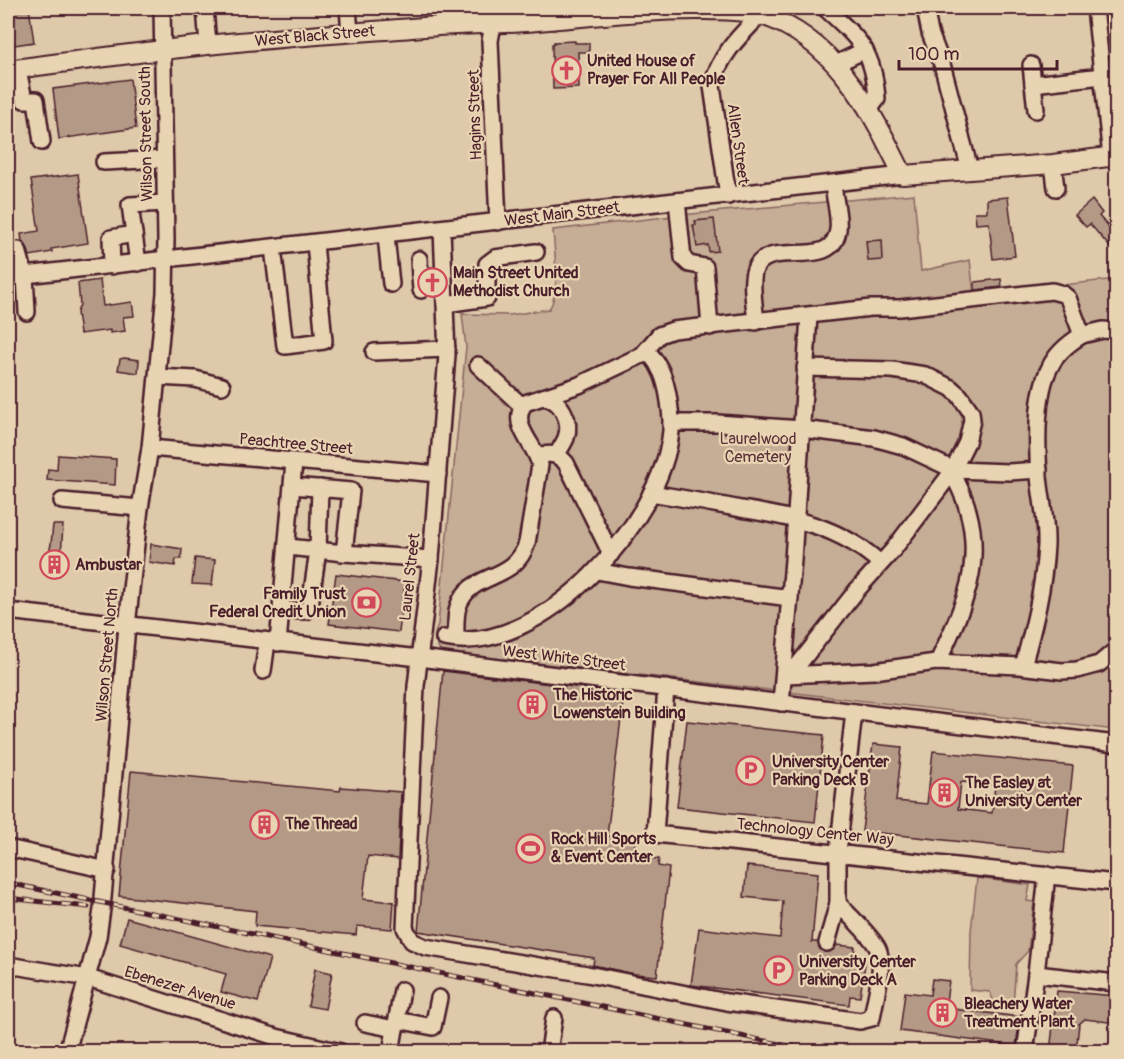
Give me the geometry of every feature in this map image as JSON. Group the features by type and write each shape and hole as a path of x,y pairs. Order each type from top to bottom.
{"main road":[{"name":"West Black Street","path":"13,70 162,50 350,33 495,15 694,9 764,11 806,37 836,64 869,110 903,175"},
{"name":"West Main Street","path":"903,175 1114,157"}],"street":[{"name":"Wilson Street South","path":"162,8 166,260"},
{"path":"205,8 208,45"},
{"path":"348,8 350,33"},
{"path":"825,8 849,30 865,50 873,68 877,99 869,110"},
{"path":"925,8 930,33 942,64 970,170"},
{"path":"1095,8 1114,157"},
{"name":"Allen Street","path":"728,196 712,86 716,69 744,31 764,11"},
{"name":"Hagins Street","path":"495,15 490,41 498,222"},
{"path":"836,64 865,50"},
{"path":"1031,65 1036,110"},
{"path":"13,70 24,100 36,100 42,142"},
{"path":"1033,84 1102,76"},
{"path":"104,162 164,159"},
{"path":"1053,164 1056,188"},
{"name":"West Main Street","path":"8,277 386,236 903,175"},
{"path":"756,322 753,278 756,267 773,255 817,252 827,248 836,240 839,228 832,184"},
{"path":"677,201 683,258 689,264 705,267 710,327"},
{"path":"138,263 130,205 165,203"},
{"name":"Laurel Street","path":"442,229 447,349 438,474 416,686 405,928 412,941 425,947 587,974 727,1002 829,1010 860,1021 872,1018 881,963 879,950 873,940 857,925"},
{"path":"112,266 111,238 134,234"},
{"path":"386,236 390,284"},
{"path":"273,248 285,346 324,341 315,243"},
{"path":"8,252 18,250 25,275 27,312"},
{"path":"445,304 487,298 487,264 495,258 536,252"},
{"path":"419,259 420,283 444,276"},
{"name":"Wilson Street North","path":"67,1052 98,937 107,870 126,626 140,508 150,448 165,293 166,260"},
{"path":"642,355 654,340 665,332 1052,291 1068,298 1082,335"},
{"path":"781,703 788,674 790,598 809,316"},
{"path":"1023,666 1039,608 1045,564 1046,524 1039,470 1039,409 1045,380 1056,357 1082,335 1103,330 1116,331"},
{"path":"374,352 447,349"},
{"path":"650,354 658,363 663,374 671,423 668,451 651,493 611,554 597,571 564,600 509,631 486,639 450,639 456,613 464,595 480,582 514,566 523,554 540,465 538,456 520,426 522,406 579,385 642,355 650,354"},
{"path":"478,365 522,406"},
{"path":"788,674 893,550 953,471 967,442 972,420 966,404 951,388 925,375 910,371 805,368"},
{"path":"157,377 195,379 222,386"},
{"path":"543,397 556,402 567,420 567,437 557,454"},
{"path":"671,423 717,423 802,429 888,441 922,453 953,471 1039,470"},
{"name":"Peachtree Street","path":"150,448 438,474"},
{"path":"538,456 548,453 557,454 570,468 611,554"},
{"path":"263,671 281,610 294,462"},
{"path":"938,662 966,598 973,566 971,522 968,508 953,471"},
{"path":"293,486 351,491 344,553"},
{"path":"281,610 306,611 310,606 318,550 320,488"},
{"path":"651,493 796,519 820,526 842,535 866,550 880,563"},
{"path":"62,501 140,508"},
{"path":"288,547 430,560"},
{"path":"597,571 790,598"},
{"name":"West White Street","path":"8,611 419,658 1116,744"},
{"path":"788,674 874,671 938,662 1023,666 1062,671 1077,670 1099,664 1116,650"},
{"name":"Technology Center Way","path":"666,688 655,834 1116,883"},
{"path":"838,903 857,925 832,935 838,903 838,852 854,712"},
{"path":"8,848 107,870"},
{"path":"1025,1052 1047,875"},
{"name":"Ebenezer Avenue","path":"8,965 87,978 291,1046 341,1052"},
{"path":"1036,974 1116,983"},
{"path":"391,1052 402,990"},
{"path":"365,1023 433,1027 439,998"},
{"path":"549,1052 554,1018"}],"green space":[{"name":"Laurelwood Cemetery","path":"914,194 921,271 970,260 974,295 1116,279 1116,730 441,652 435,642 435,636 466,347 462,314 510,315 549,309 553,302 556,282 553,230 691,214"},
{"path":"977,878 1030,885 1027,901 1034,902 1028,951 1016,964 1013,1005 994,1003 990,992 970,990 971,931"}],"building":[{"path":"8,8 29,8 34,42 8,46"},
{"name":"United House of Prayer For All People","path":"575,41 575,43 589,43 589,52 578,52 579,88 553,89 552,44"},
{"path":"130,79 136,128 59,139 53,89"},
{"path":"78,174 88,243 51,249 52,252 30,256 21,234 39,231 31,180"},
{"path":"1008,197 1015,256 993,259 989,223 976,224 975,212 987,212 987,199"},
{"path":"1092,200 1102,213 1099,216 1116,236 1116,254 1090,224 1086,227 1075,215"},
{"path":"714,219 718,251 709,252 708,245 697,247 693,225 696,225 695,221"},
{"path":"882,240 883,260 868,261 866,241"},
{"path":"1001,279 1002,287 975,290 975,282"},
{"path":"100,280 103,306 132,302 134,316 123,317 125,331 110,333 110,330 80,334 77,312 80,305 78,283"},
{"path":"120,359 139,360 138,373 118,370"},
{"path":"58,455 116,459 115,485 47,480 48,469 57,470"},
{"name":"Ambustar","path":"53,525 63,525 59,575 45,572"},
{"path":"151,544 182,549 181,559 176,559 175,566 149,562"},
{"path":"195,558 215,560 212,585 192,584"},
{"name":"Family Trust Federal Credit Union","path":"336,574 405,582 399,632 329,624"},
{"name":"Rock Hill Sports & Event Center","path":"443,671 624,693 607,836 635,838 634,857 659,859 658,866 669,868 657,976 593,965 594,958 418,931"},
{"name":"University Center Parking Deck B","path":"687,721 824,735 815,822 677,807"},
{"path":"873,744 902,747 896,801 927,804 933,751 1073,766 1064,853 862,831","holes":["961,782 995,785 992,813 958,809"]},
{"name":"The Thread","path":"131,771 340,791 341,787 401,792 398,859 368,856 363,899 394,902 392,929 357,926 356,935 255,926 256,911 119,896"},
{"name":"University Center Parking Deck A","path":"747,866 818,873 812,942 818,942 820,949 824,952 833,950 837,945 855,947 854,956 866,957 860,997 850,996 849,1005 691,985 699,928 780,938 783,901 744,897"},
{"path":"127,918 270,958 258,1002 221,992 226,974 120,944"},
{"path":"315,969 332,973 325,1009 308,1006"},
{"name":"Bleachery Water Treatment Plant","path":"932,979 949,981 945,1008 1020,1017 1016,1046 900,1031 905,992 930,995"},
{"path":"1057,991 1116,996 1116,1023 1085,1019 1079,1024 1076,1052 1050,1052"}],"railway":[{"path":"8,883 818,1052"},
{"path":"8,898 88,907"}],"place":[{"name":"United House of Prayer For All People","path":"566,70"},
{"name":"Main Street United Methodist Church","path":"432,282"},
{"name":"Ambustar","path":"54,565"},
{"name":"Family Trust Federal Credit Union","path":"367,603"},
{"name":"The Historic Lowenstein Building","path":"532,704"},
{"name":"University Center Parking Deck B","path":"751,771"},
{"name":"The Easley at University Center","path":"944,792"},
{"name":"The Thread","path":"264,824"},
{"name":"Rock Hill Sports & Event Center","path":"530,848"},
{"name":"University Center Parking Deck A","path":"778,971"},
{"name":"Bleachery Water Treatment Plant","path":"943,1013"}]}
